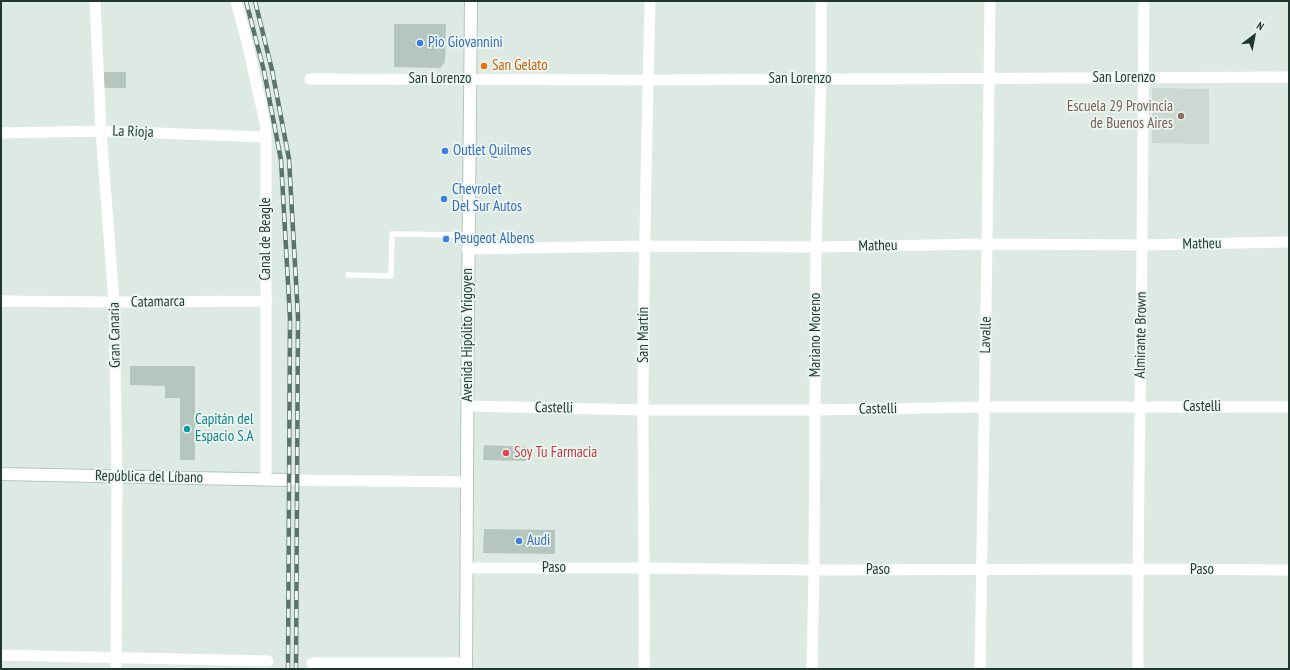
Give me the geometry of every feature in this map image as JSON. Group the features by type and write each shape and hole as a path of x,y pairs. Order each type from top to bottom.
{"main road":[{"name":"Avenida Hipólito Yrigoyen","path":"466,666 468,406 467,249 471,1"},
{"name":"República del Líbano","path":"1,474 293,480"}],"street":[{"name":"Gran Canaria","path":"95,1 101,131 114,302 117,477 116,663"},
{"name":"Canal de Beagle","path":"236,1 265,122 266,137 266,480"},
{"name":"San Martín","path":"644,669 644,246 650,1"},
{"name":"Mariano Moreno","path":"812,669 816,410 816,247 821,79 821,1"},
{"name":"Lavalle","path":"980,669 990,1"},
{"name":"Almirante Brown","path":"1138,669 1144,1"},
{"name":"San Lorenzo","path":"310,79 648,80 1289,77"},
{"name":"La Rioja","path":"1,133 101,131 266,137"},
{"name":"Matheu","path":"467,249 644,246 816,247 987,244 1142,245 1289,242"},
{"name":"Catamarca","path":"1,301 267,301"},
{"name":"Castelli","path":"468,406 643,410 816,410 984,407 1289,407"},
{"path":"293,480 467,482"},
{"name":"Paso","path":"467,568 981,571 1138,569 1289,570"},
{"path":"1,655 116,663 268,661"},
{"path":"312,663 466,666"}],"lane":[{"path":"348,275 390,276 392,234 468,235"}],"shaded area":[{"name":"Escuela 29 Provincia de Buenos Aires","path":"1152,88 1209,89 1209,144 1152,143"}],"building":[{"name":"Pio Giovannini","path":"394,24 446,24 445,62 440,68 394,67"},
{"path":"104,72 126,72 126,88 104,88"},
{"name":"Capitán del Espacio S.A","path":"130,366 195,366 195,460 180,460 180,398 165,398 165,386 130,385"},
{"name":"Soy Tu Farmacia","path":"484,445 529,447 528,461 483,460"},
{"name":"Audi","path":"484,529 555,530 555,554 483,553"}],"railway":[{"path":"246,1 264,71 281,160 290,318 288,669"},
{"path":"255,1 272,70 289,159 298,317 296,669"}],"place":[{"name":"Pio Giovannini","path":"420,43"},
{"name":"San Gelato","path":"484,66"},
{"name":"Escuela 29 Provincia de Buenos Aires","path":"1181,116"},
{"name":"Outlet Quilmes","path":"445,151"},
{"name":"Chevrolet Del Sur Autos","path":"444,199"},
{"name":"Peugeot Albens","path":"446,239"},
{"name":"Capitán del Espacio S.A","path":"187,429"},
{"name":"Soy Tu Farmacia","path":"506,453"},
{"name":"Audi","path":"519,541"}]}
